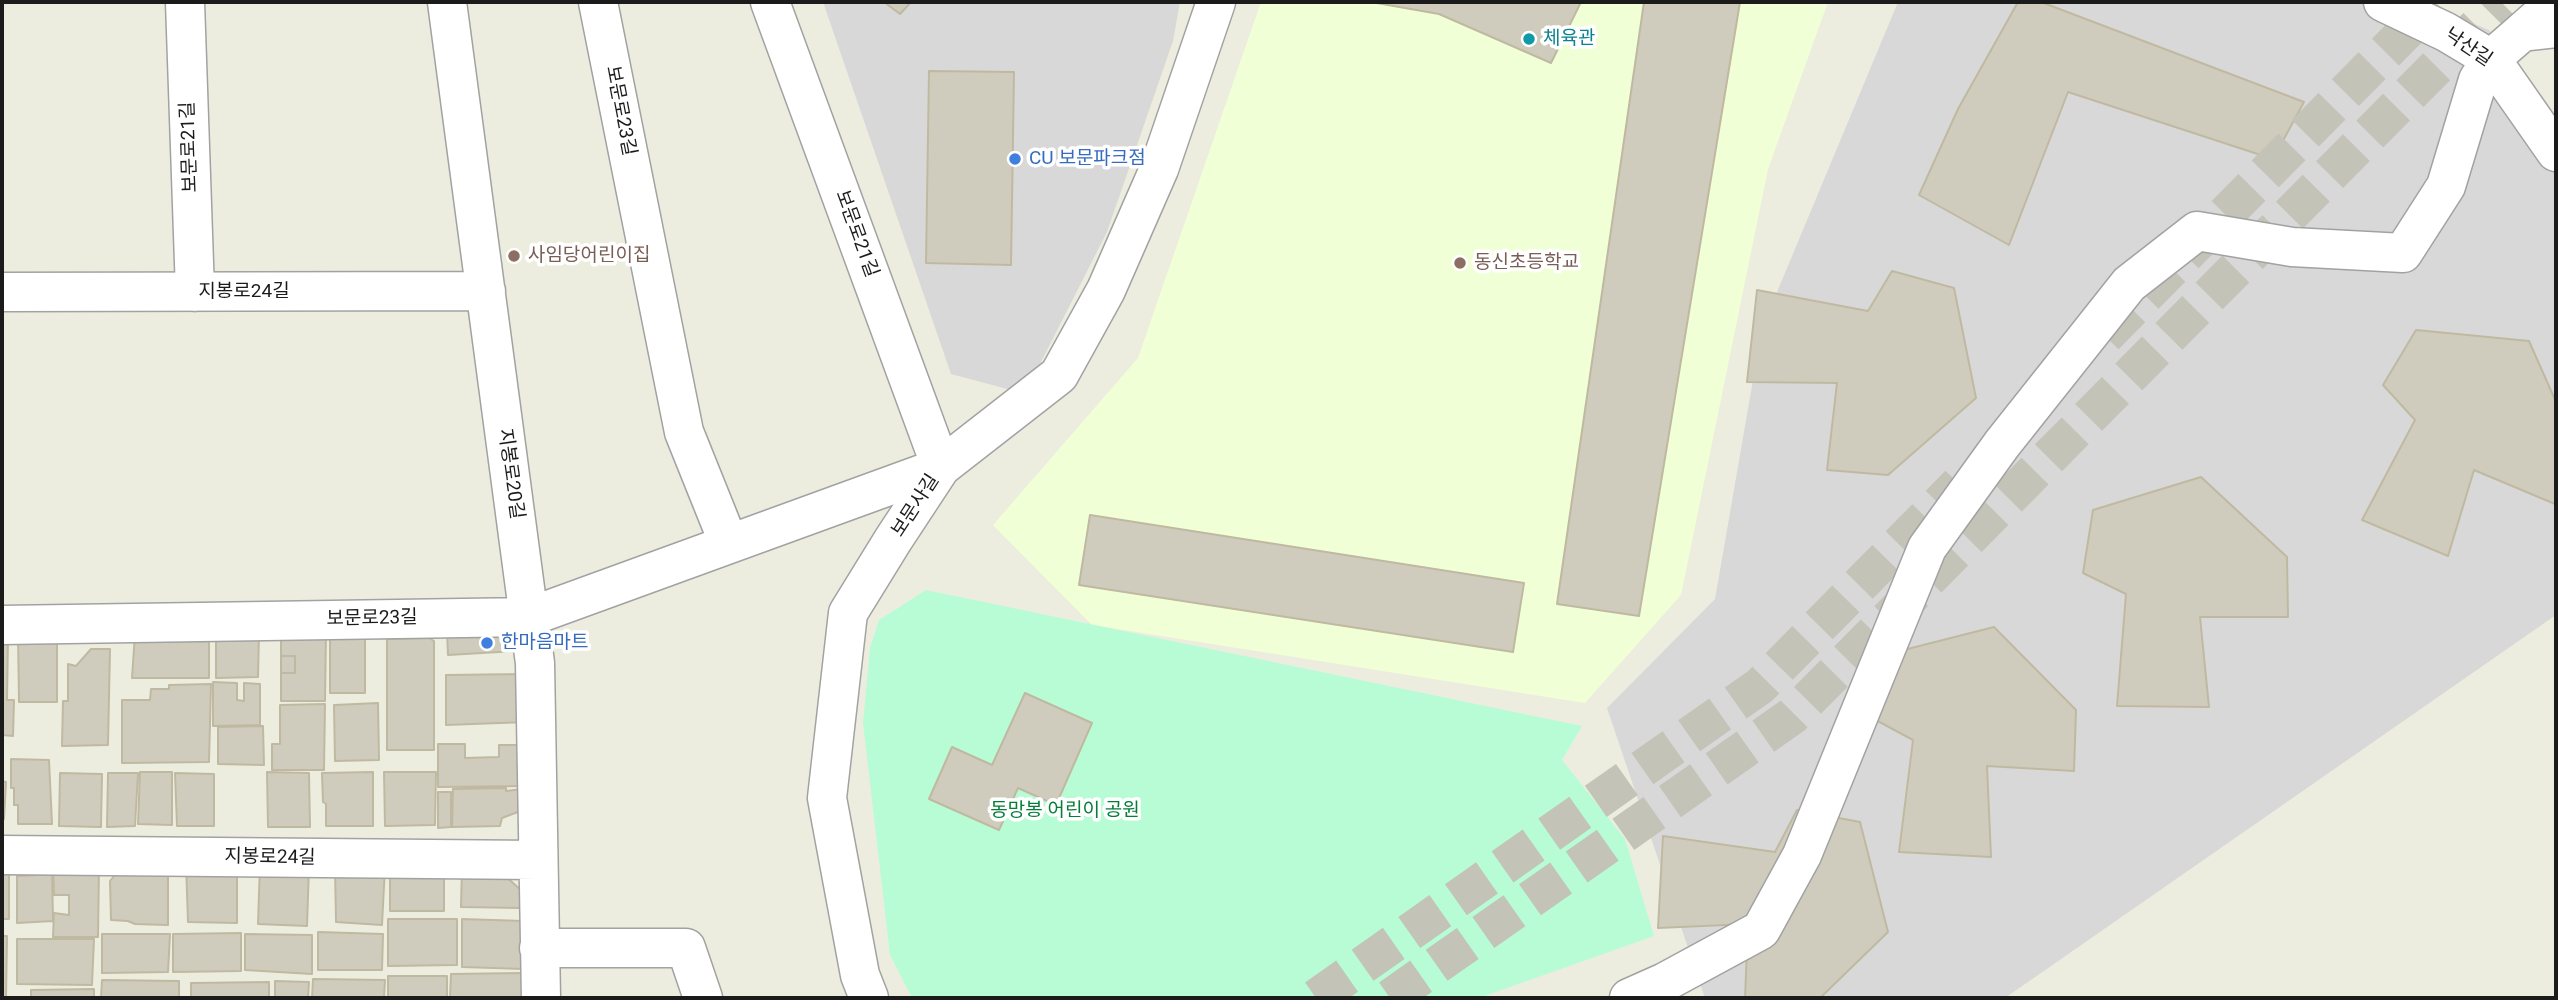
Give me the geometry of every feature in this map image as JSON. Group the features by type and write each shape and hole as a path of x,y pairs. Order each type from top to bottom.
{"street":[{"name":"보문로21길","path":"185,2 195,292"},
{"name":"지봉로20길","path":"447,2 536,663 541,998"},
{"name":"보문로23길","path":"598,2 684,432 729,544"},
{"name":"보문로21길","path":"770,2 942,467"},
{"name":"보문사길","path":"869,998 860,975 827,798 848,613 942,467 1059,375 1106,290 1159,169 1216,2"},
{"name":"낙산길","path":"2383,2 2446,32 2491,59 2556,152"},
{"path":"1629,998 1665,982 1761,930 1802,855 1927,548 2002,444 2129,284 2197,231 2292,247 2403,253 2446,186 2478,80 2491,59 2539,30 2556,2"},
{"name":"지봉로24길","path":"2,292 486,291"},
{"name":"보문로23길","path":"2,625 529,617 942,467"},
{"name":"지봉로24길","path":"2,855 537,860"},
{"path":"539,948 686,947 703,998"}],"shaded area":[{"path":"823,2 1180,2 1173,41 1107,232 1040,364 1011,390 951,374"},
{"name":"동신초등학교","path":"1261,2 1828,2 1768,169 1681,595 1585,703 1092,625 993,525 1138,358"},
{"path":"1898,2 2422,2 2489,30 2556,121 2556,615 2005,998 1705,998 1607,708 1715,599 1762,328"}],"green space":[{"name":"동망봉 어린이 공원","path":"926,590 1582,726 1562,760 1625,839 1654,936 1479,998 912,998 890,955 863,723 870,648 879,620"}],"building":[{"path":"884,2 911,2 900,14"},
{"name":"체육관","path":"1371,2 1581,2 1551,63 1439,14"},
{"path":"1644,2 1740,2 1639,616 1557,604"},
{"path":"2018,2 2041,2 2304,102 2273,159 2068,92 2009,245 1919,195 1958,109"},
{"path":"929,71 1014,72 1011,265 926,263"},
{"path":"1892,271 1954,288 1976,398 1888,475 1827,470 1837,383 1747,382 1757,290 1868,311"},
{"path":"2416,330 2529,341 2556,402 2555,504 2474,470 2448,556 2362,520 2415,420 2383,385"},
{"path":"2201,477 2287,557 2288,617 2200,617 2209,707 2117,706 2126,594 2083,573 2093,510"},
{"path":"1090,515 1524,583 1513,652 1079,585"},
{"path":"1994,627 2076,710 2074,771 1987,766 1991,857 1899,852 1913,740 1872,718 1884,655"},
{"path":"498,630 516,651 448,655 447,631"},
{"path":"281,631 326,631 325,701 281,701 281,673 295,673 295,656 281,656"},
{"path":"330,631 365,631 365,693 330,693"},
{"path":"216,632 259,634 258,677 216,678"},
{"path":"57,633 57,702 19,702 18,634"},
{"path":"135,634 209,634 209,678 132,678"},
{"path":"429,638 434,641 434,750 387,750 387,639"},
{"path":"2,639 8,639 7,700 14,700 13,736 2,735"},
{"path":"91,649 110,649 108,745 62,746 63,701 68,701 68,664 76,666"},
{"path":"281,656 295,656 295,673 281,673"},
{"path":"525,674 527,722 446,725 446,675"},
{"path":"213,682 237,683 237,700 244,701 244,683 260,684 260,725 213,726"},
{"path":"211,684 209,762 122,763 122,700 150,700 151,689 169,689 169,685"},
{"path":"1025,693 1092,723 1056,805 1018,788 999,830 929,799 952,747 992,765"},
{"path":"378,703 379,760 335,761 334,705"},
{"path":"325,704 324,770 272,770 272,744 280,744 280,705"},
{"path":"263,726 264,765 218,764 218,727"},
{"path":"438,744 465,744 465,758 499,757 499,745 526,745 526,786 438,787"},
{"path":"11,759 49,760 52,824 18,824 18,805 14,805 14,788 11,788"},
{"path":"140,772 172,772 172,825 138,824"},
{"path":"267,772 309,773 310,827 268,827"},
{"path":"373,772 373,826 326,826 322,773"},
{"path":"384,772 436,772 435,825 385,826"},
{"path":"60,773 102,774 101,827 59,826"},
{"path":"108,773 138,773 135,826 107,827"},
{"path":"175,773 214,774 214,826 177,826"},
{"path":"2,781 6,782 4,819 2,819"},
{"path":"506,788 506,791 522,789 523,810 502,818 500,826 452,827 453,789"},
{"path":"438,792 451,792 451,827 438,828"},
{"path":"1797,810 1860,822 1888,932 1820,998 1745,998 1748,924 1658,928 1663,836 1775,852"},
{"path":"186,863 237,864 237,923 188,922"},
{"path":"53,864 99,865 98,937 53,937 54,913 69,915 69,895 54,895"},
{"path":"168,865 168,925 111,920 110,881 118,871"},
{"path":"260,865 309,866 307,926 258,924"},
{"path":"444,865 444,911 390,911 390,866"},
{"path":"385,866 382,925 336,922 335,867"},
{"path":"462,866 494,866 522,891 521,908 461,907"},
{"path":"2,869 9,870 9,919 2,919"},
{"path":"52,869 53,921 17,923 17,876 37,875 38,870"},
{"path":"388,919 457,919 457,965 388,966"},
{"path":"462,919 524,921 524,969 462,967"},
{"path":"318,932 383,934 382,970 318,970"},
{"path":"241,933 241,971 173,972 173,934"},
{"path":"102,934 170,934 168,972 102,973"},
{"path":"245,934 312,935 312,974 245,970"},
{"path":"2,936 7,936 6,998 2,998"},
{"path":"17,939 94,939 92,985 17,984"},
{"path":"522,973 524,998 450,998 451,974"},
{"path":"388,976 447,976 447,998 388,998"},
{"path":"313,979 385,980 384,998 312,998"},
{"path":"102,980 179,981 179,998 101,998"},
{"path":"275,981 309,982 308,998 275,998"},
{"path":"269,982 269,998 191,998 191,983"},
{"path":"94,989 94,998 31,998 31,990"}],"tunnel":[{"path":"2105,336 2435,2"},
{"path":"1390,998 1792,716 2501,2"},
{"path":"1316,998 1760,686 1959,484"}],"place":[{"name":"체육관","path":"1529,39"},
{"name":"CU 보문파크점","path":"1015,159"},
{"name":"사임당어린이집","path":"514,256"},
{"name":"동신초등학교","path":"1460,263"},
{"name":"한마음마트","path":"487,643"}]}
